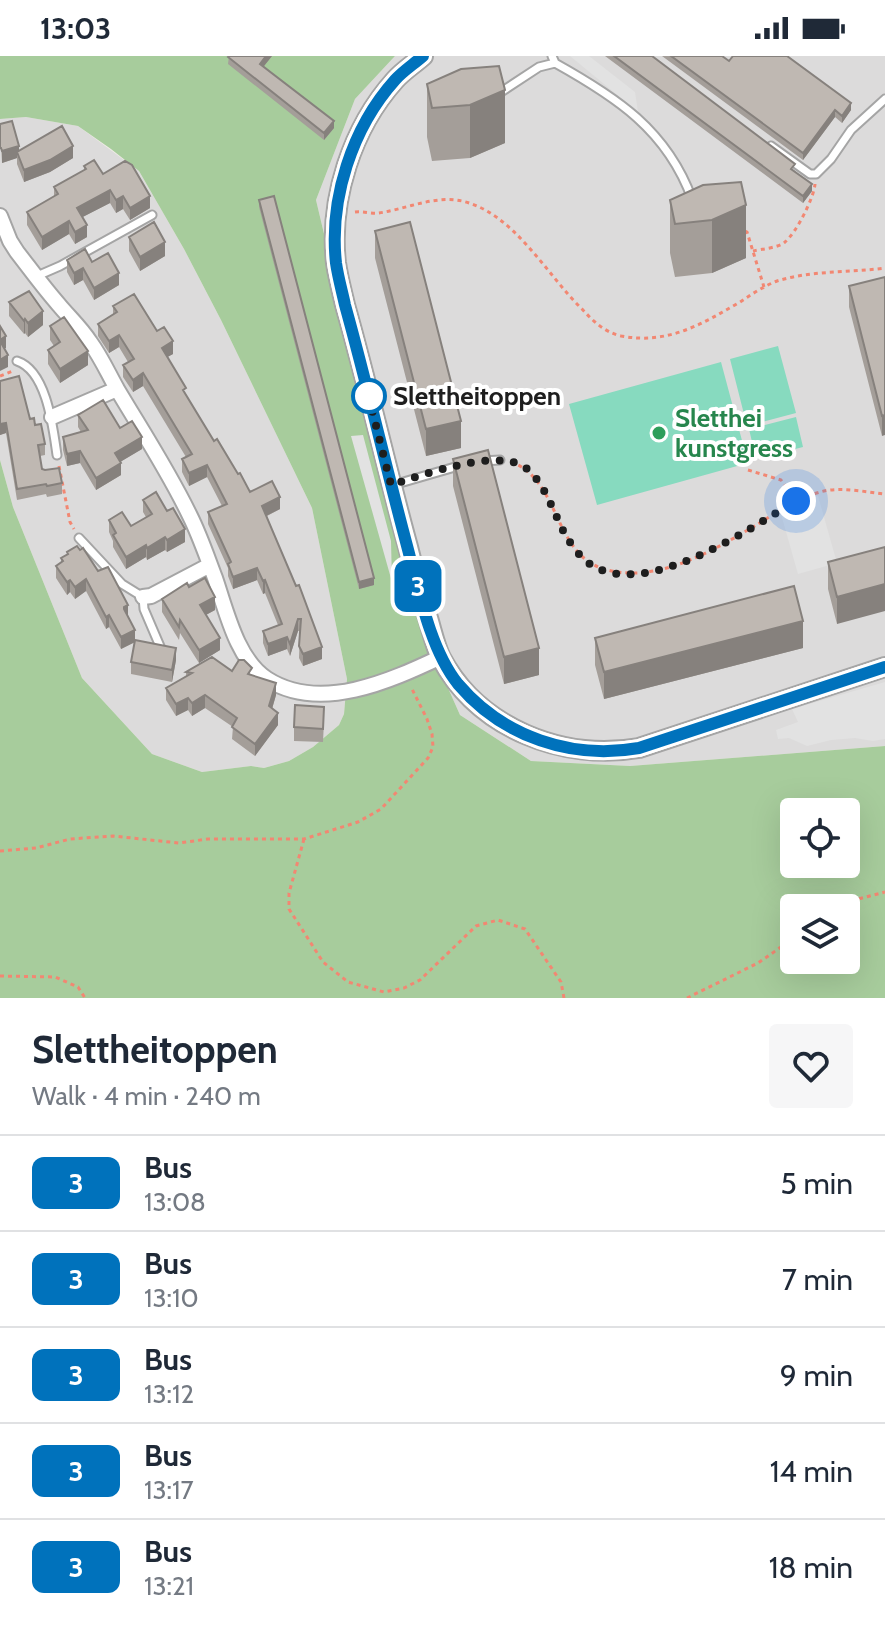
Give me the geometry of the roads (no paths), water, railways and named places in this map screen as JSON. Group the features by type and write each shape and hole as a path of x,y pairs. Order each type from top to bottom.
{"street":[{"path":"423,56 396,79 364,124 347,167 337,209 336,263 420,592 441,657 459,684 490,713 528,737 597,752 639,748 885,667"},
{"path":"0,216 10,241 91,342 136,419 190,514 240,646 266,679 305,694 322,694 351,690 441,657"},
{"path":"52,417 117,389"},
{"path":"143,597 151,596 210,565"}],"lane":[{"path":"493,97 553,59 617,100 652,132 676,163 695,209"},
{"path":"762,139 810,174 816,174 831,159 851,130 885,99"},
{"path":"37,276 152,215"},
{"path":"17,361 28,366 37,379 52,417 57,455"},
{"path":"391,485 473,463 500,460"},
{"path":"79,538 122,584 143,597 144,609 162,651"}],"place":[{"name":"Slettheitoppen","path":"369,396"},
{"name":"Sletthei kunstgress","path":"659,433"}]}
